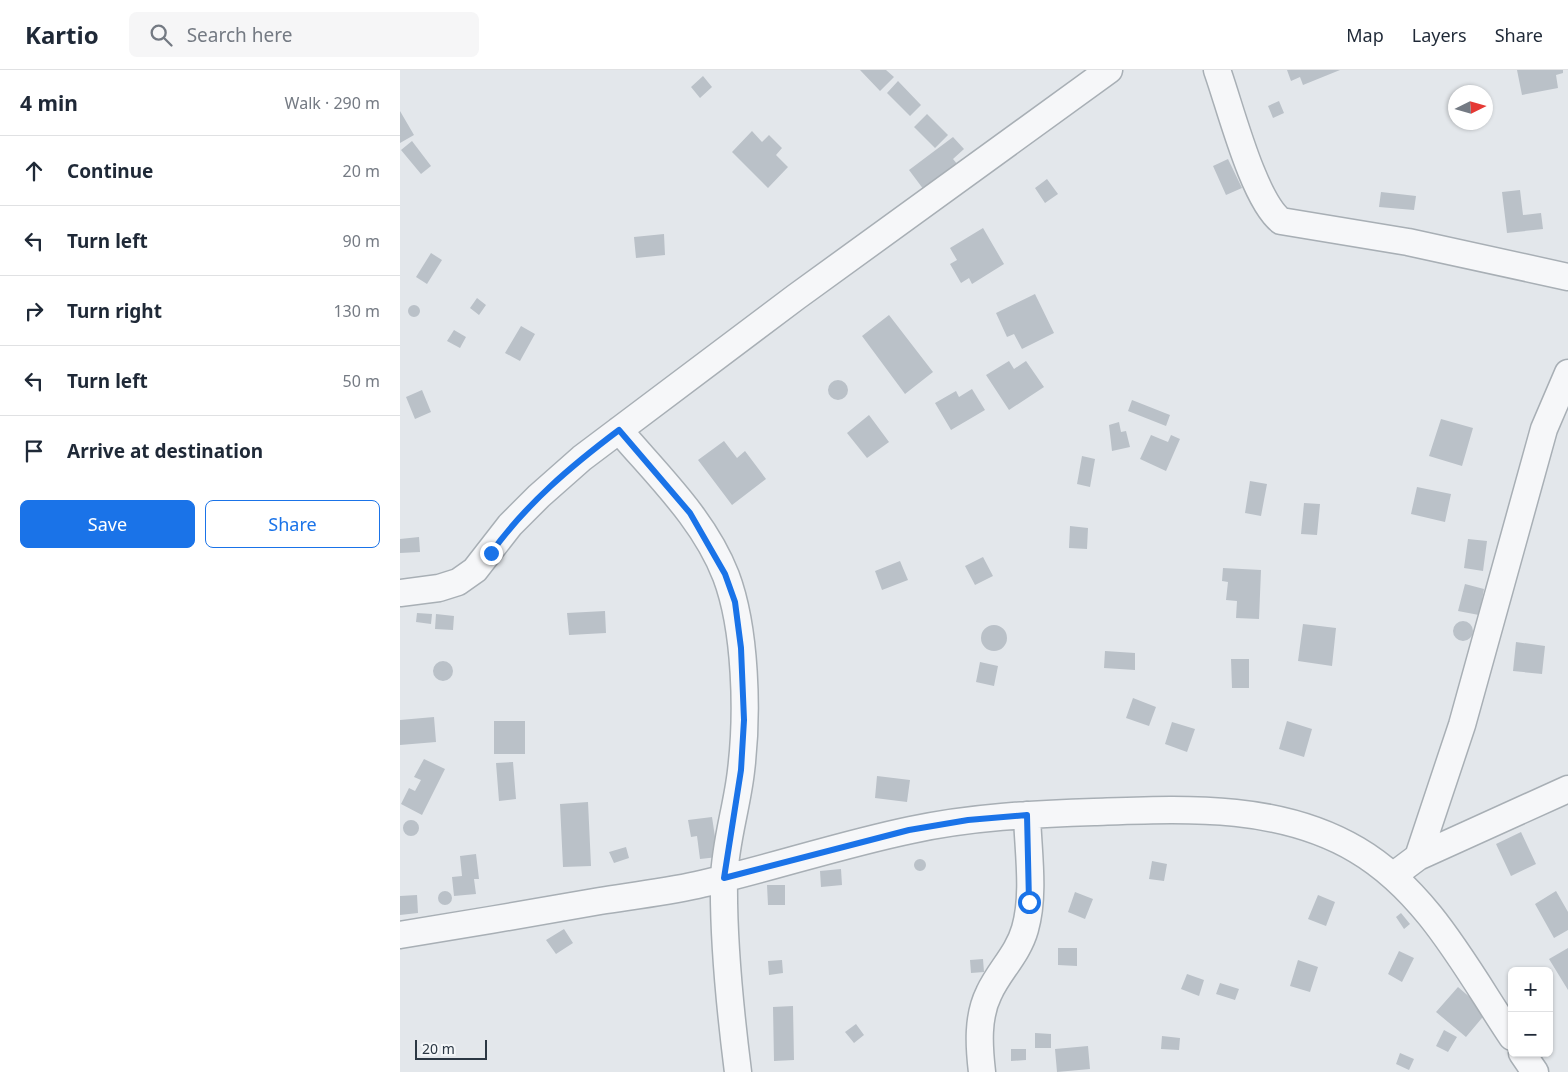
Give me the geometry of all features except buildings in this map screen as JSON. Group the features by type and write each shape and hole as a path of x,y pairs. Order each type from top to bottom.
{"street":[{"path":"400,593 452,584 476,570 510,525 582,458 796,297 1109,70"},
{"path":"1217,70 1254,178 1268,207 1281,220 1408,242 1568,277"},
{"path":"1418,857 1462,725 1544,429 1568,373"},
{"path":"619,430 690,513 725,574 735,602 741,648 744,720 741,770 724,878 728,964 738,1072"},
{"path":"1394,875 1418,857 1568,789"},
{"path":"400,935 693,886 909,830 968,820 1027,815 1199,809 1249,814 1291,822 1319,832 1356,849 1394,875 1428,912 1508,1031"},
{"path":"982,1072 980,1028 982,1009 989,992 1019,946 1025,928 1029,902 1027,815"},
{"path":"1525,1057 1535,1072"}],"route":[{"path":"491,553 510,525 539,496 582,458 619,430 690,513 725,574 735,602 741,648 744,720 741,770 724,878 909,830 968,820 1027,815 1029,902"}]}
